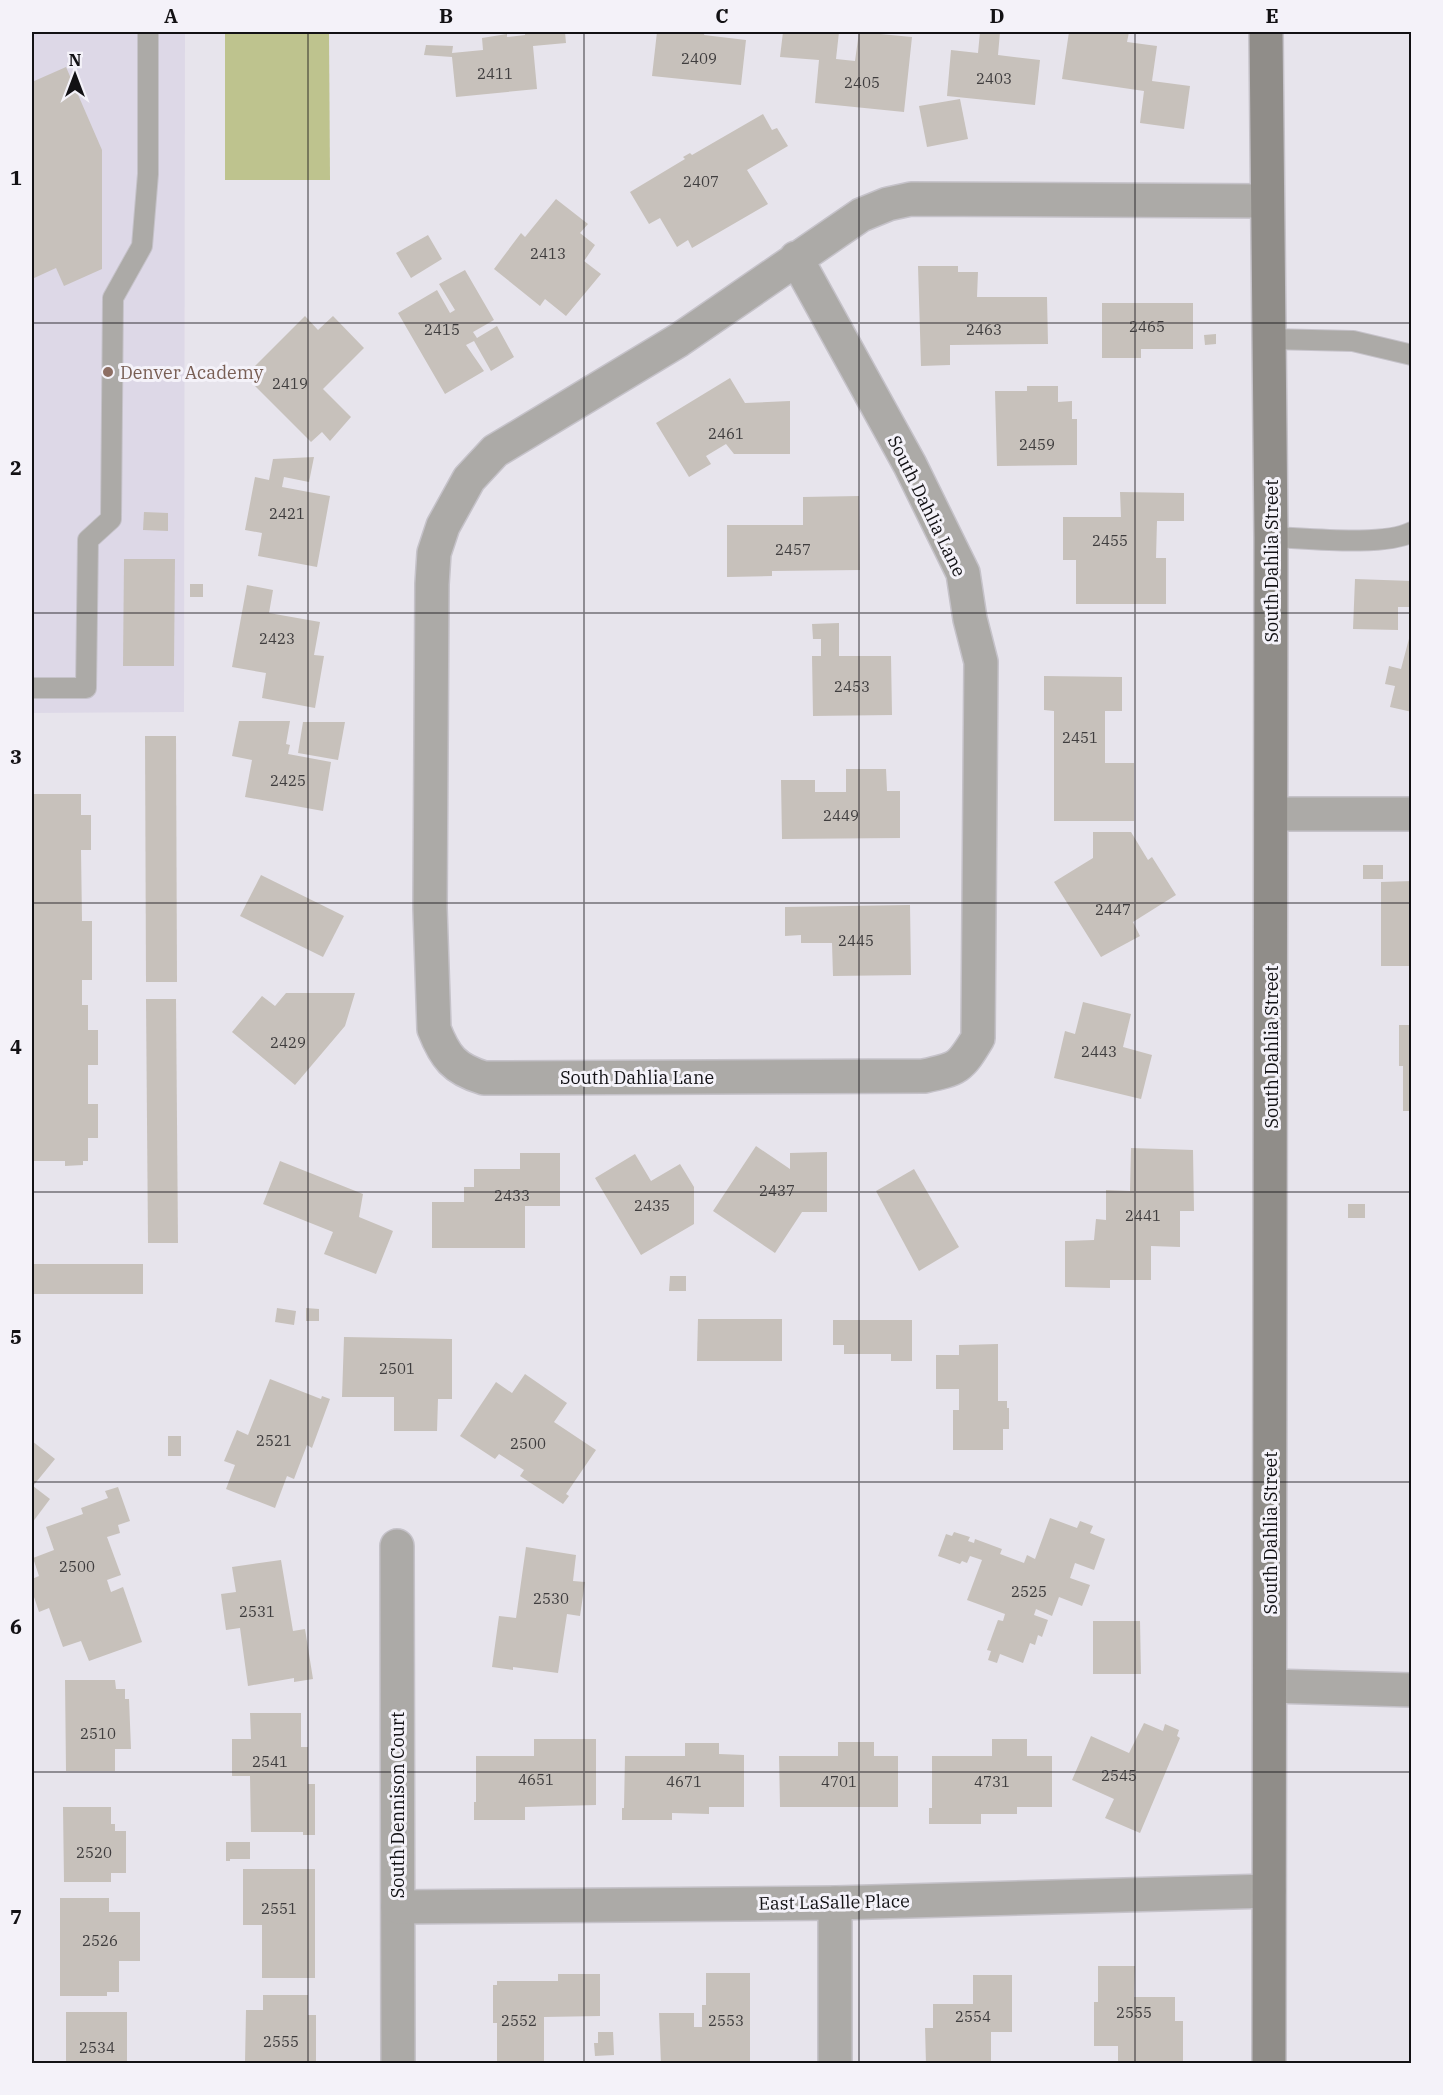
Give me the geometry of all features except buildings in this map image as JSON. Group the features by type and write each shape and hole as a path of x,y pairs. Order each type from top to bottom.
{"street":[{"name":"South Dahlia Street","path":"1266,32 1271,537 1269,2064"},
{"name":"South Dahlia Lane","path":"796,258 910,465 963,573 970,619 981,662 978,1038 968,1056 953,1070 924,1076 484,1078 471,1074 456,1066 441,1045 434,1029 430,908 434,553 452,506 469,479 495,451 678,340 796,258 861,215 888,204 911,199 1267,201"},
{"path":"1271,814 1412,814"},
{"name":"South Dennison Court","path":"397,1546 398,2064"},
{"path":"1270,1686 1412,1690"},
{"name":"East LaSalle Place","path":"398,1907 835,1903 1269,1891"},
{"path":"835,1903 835,2064"}],"lane":[{"path":"32,688 86,688 88,540 111,519 113,298 142,246 148,174 148,32"},
{"path":"1269,339 1353,341 1412,355"},
{"path":"1271,537 1353,540 1404,536 1412,532"}],"shaded area":[{"name":"Denver Academy","path":"32,32 185,32 184,712 32,713"}],"green space":[{"path":"225,32 329,32 330,180 225,180"}],"place":[{"name":"Denver Academy","path":"108,372"}]}
